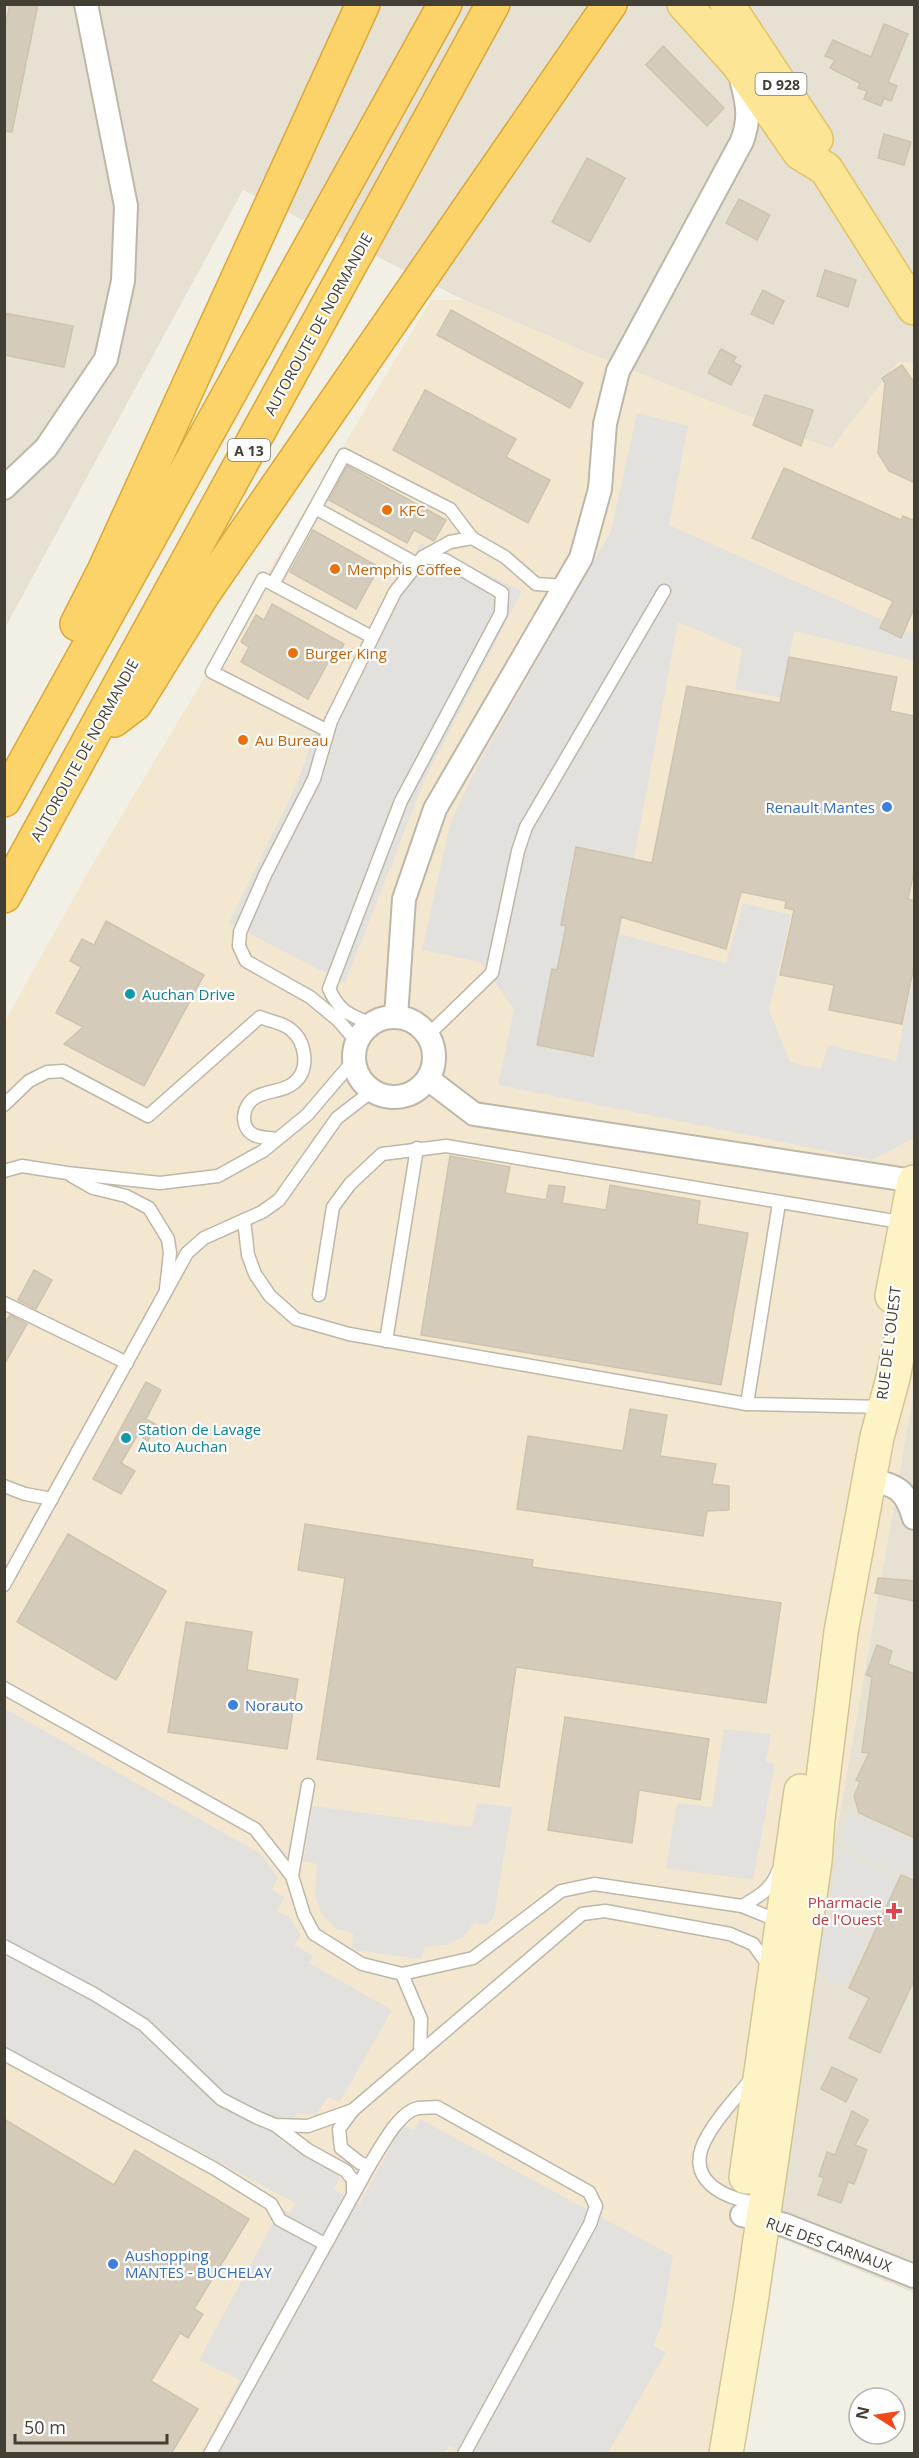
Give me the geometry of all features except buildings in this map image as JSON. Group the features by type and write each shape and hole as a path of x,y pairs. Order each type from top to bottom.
{"highway":[{"path":"26,761 45,689 104,571 363,4"},
{"name":"A 13","path":"4,800 445,4"},
{"name":"AUTOROUTE DE NORMANDIE","path":"4,896 493,4"},
{"path":"89,741 135,704 203,594 611,10"}],"main road":[{"name":"D 928","path":"684,4 738,64 800,153 826,169"},
{"name":"D 928","path":"727,4 818,141 826,169 915,308"},
{"name":"RUE DE L'OUEST","path":"881,1416 887,1319 910,1228 915,1182"},
{"name":"RUE DE L'OUEST","path":"785,1933 805,1772 841,1632 881,1416 915,1270"},
{"path":"726,2454 750,2313 753,2210 763,2051 774,1976 785,1933"},
{"path":"706,2454 732,2304 753,2210 785,1933"}],"street":[{"path":"4,488 46,448 106,359 123,281 126,206 86,4"},
{"path":"396,1017 404,898 435,809 581,558 600,489 605,424 618,371 742,141 748,124 748,109 738,64"},
{"path":"396,1017 408,1019 419,1025 428,1035 434,1049 434,1065 428,1079 420,1089 396,1098 384,1097 363,1083 357,1072 355,1051 371,1024 382,1018 396,1017"},
{"path":"428,1079 474,1114 915,1182"},
{"path":"870,1480 893,1486 902,1492 908,1499 915,1518"},
{"name":"RUE DES CARNAUX","path":"753,2210 785,2226 915,2276"}],"lane":[{"path":"273,584 344,455 450,509 472,538 506,557 536,584 565,586"},
{"path":"310,997 321,994 329,988 401,801 501,613 502,593 445,560 420,561 315,508"},
{"path":"4,1171 22,1166 160,1183 218,1176 263,1150 307,1115 355,1051 338,1020 310,997 246,961 238,939 265,875 314,779 331,721 395,592 420,561 450,542 472,538"},
{"path":"328,731 212,672 263,579 372,637"},
{"path":"428,1035 492,974 518,851 526,827 664,591"},
{"path":"329,988 337,1006 344,1012 371,1024"},
{"path":"4,1105 29,1081 47,1072 63,1071 148,1116 260,1017 290,1029 303,1047 303,1069 296,1082 281,1090 257,1097 249,1103 245,1111 244,1120 247,1129 252,1134 277,1139"},
{"path":"4,1585 187,1253 204,1238 244,1221 279,1200 337,1118 372,1091"},
{"path":"319,1295 333,1207 350,1184 382,1154 417,1148 446,1146 779,1203 910,1228"},
{"path":"386,1341 417,1148"},
{"path":"67,1173 93,1188 126,1196 149,1208 168,1239 170,1252 165,1296"},
{"path":"747,1404 779,1203"},
{"path":"244,1221 248,1256 255,1274 270,1296 296,1319 349,1334 386,1341 747,1404 881,1416"},
{"path":"4,1303 127,1363"},
{"path":"4,1486 25,1494 52,1499"},
{"path":"4,1688 255,1829 292,1876 304,1915 314,1934 362,1964 402,1974 473,1958 561,1891 594,1884 742,1906 771,1918 785,1933"},
{"path":"742,1906 761,1896 775,1880 801,1784"},
{"path":"292,1876 308,1785"},
{"path":"369,2166 360,2163 341,2148 339,2129 353,2110 566,1925 582,1914 605,1911 730,1934 785,1933"},
{"path":"4,1946 144,2025 220,2099 275,2126 308,2150 346,2171 353,2180 354,2195"},
{"path":"402,1974 421,2019 420,2053"},
{"path":"753,2210 722,2194 705,2179 699,2158 707,2136 752,2076 763,2051"},
{"path":"4,2054 215,2169 271,2204 280,2220 326,2244"},
{"path":"210,2454 369,2166 403,2115 416,2108 437,2107 589,2192 596,2206 590,2224 464,2454"},
{"path":"275,2126 308,2126 353,2110"}],"shaded area":[{"path":"5,5 914,5 914,363 898,362 831,449 588,353 464,300 243,190 5,628"},
{"path":"431,300 464,300 588,353 831,449 898,362 914,363 914,1390 814,1960 778,2237 735,2453 5,2454 5,1021 91,867"},
{"path":"637,413 688,426 669,525 914,634 914,661 794,631 782,698 735,689 742,649 678,622 620,934 726,963 743,903 791,915 769,1010 790,1062 821,1069 828,1045 896,1061 914,973 914,1138 872,1160 498,1085 514,1009 480,962 422,950 450,824 475,770 611,531"},
{"path":"421,543 522,591 425,779 345,983 229,923 297,784 313,737"},
{"path":"914,1390 914,2293 778,2237 814,1960"},
{"path":"4,1708 261,1854 278,1878 272,1890 285,1897 277,1911 289,1917 301,1935 294,1945 313,1956 309,1963 392,2010 340,2102 328,2097 316,2115 297,2113 281,2141 340,2177 334,2189 359,2205 403,2124 414,2130 420,2119 673,2256 661,2327 653,2345 666,2353 608,2453 463,2454 450,2446 443,2454 202,2453 240,2380 199,2360 281,2208 290,2213 295,2203 5,2047"},
{"path":"724,1729 771,1734 766,1762 775,1764 753,1880 666,1868 677,1803 712,1807"},
{"path":"477,1803 512,1807 494,1917 486,1925 474,1923 463,1937 447,1945 425,1947 421,1959 352,1950 353,1933 336,1929 321,1913 315,1896 317,1864 303,1861 313,1806 472,1827"},
{"path":"849,1811 914,1842 914,1879 900,1871 898,1874 841,1845"},
{"path":"839,1849 899,1878 872,1932 829,1910"},
{"path":"826,1915 868,1936 845,1987 817,1972"}],"place":[{"name":"KFC","path":"387,510"},
{"name":"Memphis Coffee","path":"335,569"},
{"name":"Burger King","path":"293,653"},
{"name":"Au Bureau","path":"243,740"},
{"name":"Renault Mantes","path":"887,807"},
{"name":"Auchan Drive","path":"130,994"},
{"name":"Station de Lavage Auto Auchan","path":"126,1438"},
{"name":"Norauto","path":"233,1705"},
{"name":"Pharmacie de l'Ouest","path":"894,1911"},
{"name":"Aushopping MANTES - BUCHELAY","path":"113,2264"}]}
